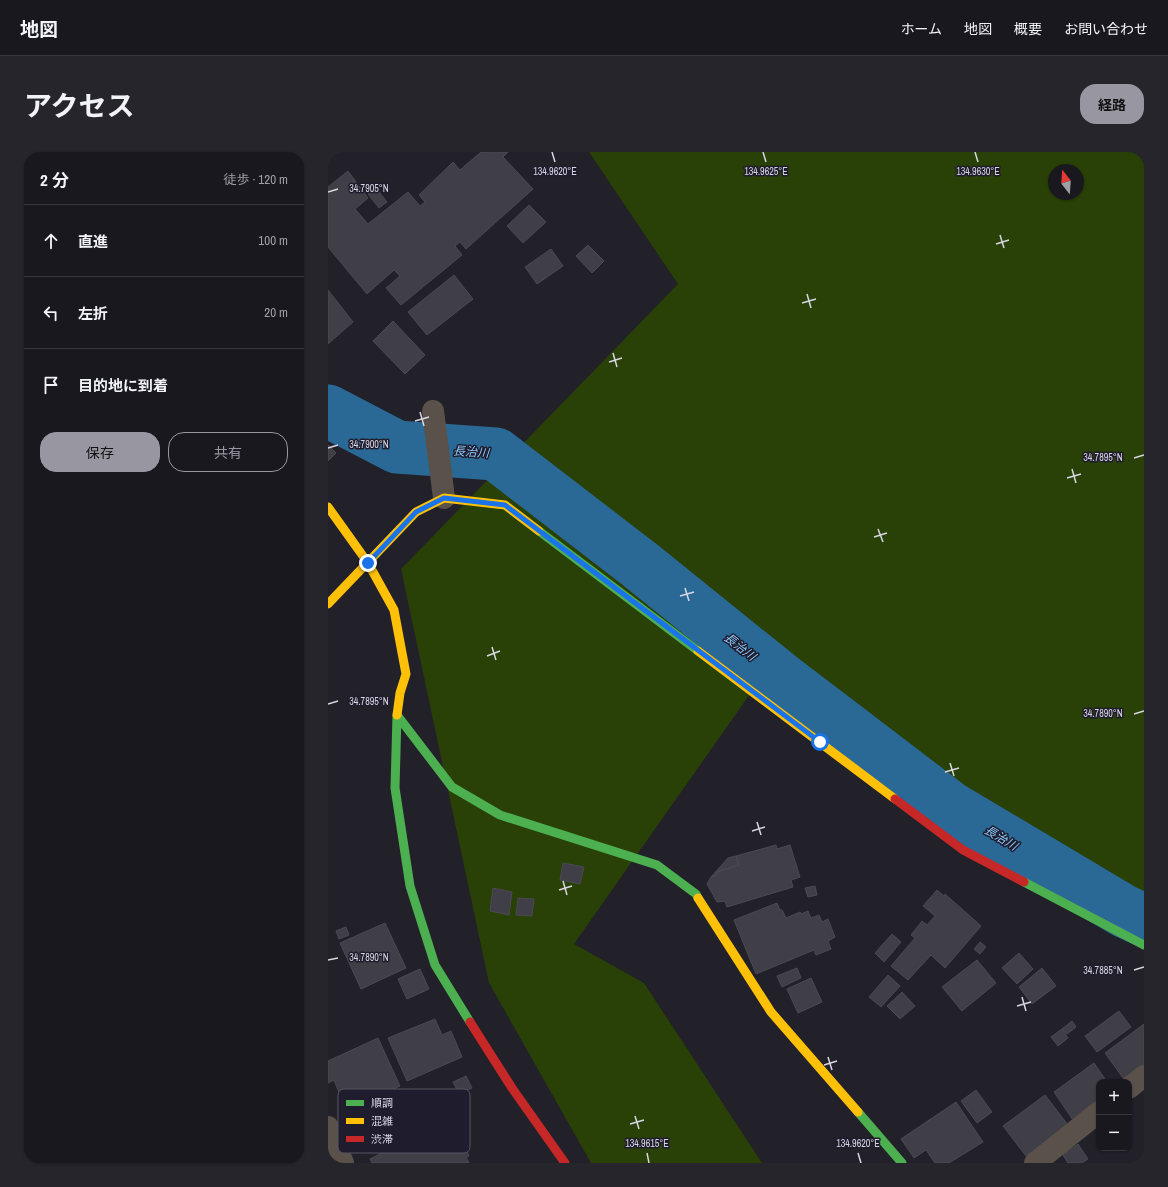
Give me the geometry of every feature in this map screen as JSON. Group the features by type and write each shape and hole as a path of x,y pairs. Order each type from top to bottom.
{"street":[{"path":"433,411 444,498"},
{"path":"328,604 416,512 444,498 505,505 963,850 1144,945"},
{"path":"328,507 368,563 394,610 406,674 400,693 397,715 394,788 410,886 435,965 512,1088 562,1162"},
{"path":"397,715 452,787 500,815 657,865 696,894 771,1012 902,1163"},
{"path":"1132,1086 1144,1076"},
{"path":"1035,1163 1096,1114"},
{"path":"328,1127 338,1150"},
{"path":"340,1153 344,1163"}],"green space":[{"path":"589,152 1144,152 1144,903 755,687 574,944 644,983 762,1163 591,1163 489,983 401,569 678,284"}],"building":[{"path":"481,152 508,152 503,157 533,189 466,249 460,242 455,246 462,255 401,305 386,288 400,276 394,270 367,294 328,247 328,187 348,171 368,198 355,209 368,224 408,192 420,206 425,202 419,195 453,162 460,170"},
{"path":"376,188 387,202 379,208 368,194"},
{"path":"529,205 546,222 523,243 507,226"},
{"path":"588,245 604,261 592,273 576,256"},
{"path":"551,249 563,266 537,284 525,267"},
{"path":"454,275 473,299 427,335 408,312"},
{"path":"328,290 353,322 328,344"},
{"path":"393,321 425,355 405,374 373,341"},
{"path":"328,445 336,453 328,461"},
{"path":"776,845 777,849 790,845 800,877 791,880 793,887 727,907 725,901 717,902 707,884 711,877 717,875 716,872 739,865 736,856"},
{"path":"736,856 739,865 716,872 717,875 711,877 728,858"},
{"path":"563,863 584,867 580,884 560,880"},
{"path":"815,886 817,895 808,897 805,888"},
{"path":"493,888 512,892 509,915 490,911"},
{"path":"937,890 944,896 945,894 981,926 945,968 931,955 908,980 891,966 915,938 911,935 922,921 927,925 935,916 923,906"},
{"path":"518,898 534,899 532,916 516,915"},
{"path":"777,903 786,918 800,912 801,914 808,911 811,918 819,915 822,922 828,919 835,937 828,941 831,949 816,955 814,950 756,974 734,920"},
{"path":"385,923 406,968 361,989 340,943"},
{"path":"346,927 349,935 339,939 336,931"},
{"path":"892,934 901,942 884,962 875,953"},
{"path":"980,942 986,947 980,954 974,949"},
{"path":"1019,953 1033,969 1017,984 1002,968"},
{"path":"977,960 996,983 962,1011 942,987"},
{"path":"797,968 801,978 782,987 777,976"},
{"path":"1042,968 1056,986 1032,1004 1019,987"},
{"path":"420,969 429,989 407,999 398,979"},
{"path":"888,975 900,986 881,1007 869,997"},
{"path":"811,978 822,1002 798,1013 787,989"},
{"path":"902,992 915,1006 900,1019 887,1006"},
{"path":"1119,1011 1131,1027 1097,1052 1085,1036"},
{"path":"435,1019 442,1035 451,1031 462,1057 407,1081 388,1038"},
{"path":"1072,1021 1076,1027 1067,1034 1062,1029"},
{"path":"1144,1024 1144,1075 1132,1080 1124,1079 1105,1053"},
{"path":"1062,1029 1068,1038 1058,1046 1051,1037"},
{"path":"378,1038 400,1086 393,1089 338,1090 334,1080 328,1083 328,1061"},
{"path":"1094,1063 1105,1079 1096,1079 1096,1107 1075,1123 1054,1092"},
{"path":"466,1076 472,1088 456,1089 453,1082"},
{"path":"976,1090 992,1112 977,1123 961,1101"},
{"path":"1045,1095 1068,1125 1026,1156 1003,1126"},
{"path":"956,1102 983,1142 949,1163 935,1163 926,1150 914,1158 901,1139"},
{"path":"1078,1144 1088,1159 1082,1163 1068,1163 1063,1155"},
{"path":"382,1153 468,1153 469,1156 466,1157 469,1163 372,1163 370,1159"}],"waterway":[{"name":"長治川","path":"328,411 397,447 496,454 639,564 778,676 951,808 1124,911 1144,920"}],"traffic: fast":[{"path":"539,531 698,651"},
{"path":"397,715 395,788 410,886 435,965 470,1022"},
{"path":"397,715 452,787 500,815 657,865 696,894 698,898"},
{"path":"1024,882 1144,945"},
{"path":"858,1112 902,1163"}],"traffic: slow":[{"path":"328,604 416,512 444,498 505,505 539,531"},
{"path":"328,507 368,563 394,610 406,674 400,693 397,715"},
{"path":"698,651 895,799"},
{"path":"698,898 771,1012 858,1112"}],"traffic: jam":[{"path":"895,799 963,850 1024,882"},
{"path":"470,1022 512,1088 565,1163"}],"route":[{"path":"368,563 416,512 444,498 505,505 820,742"}]}
